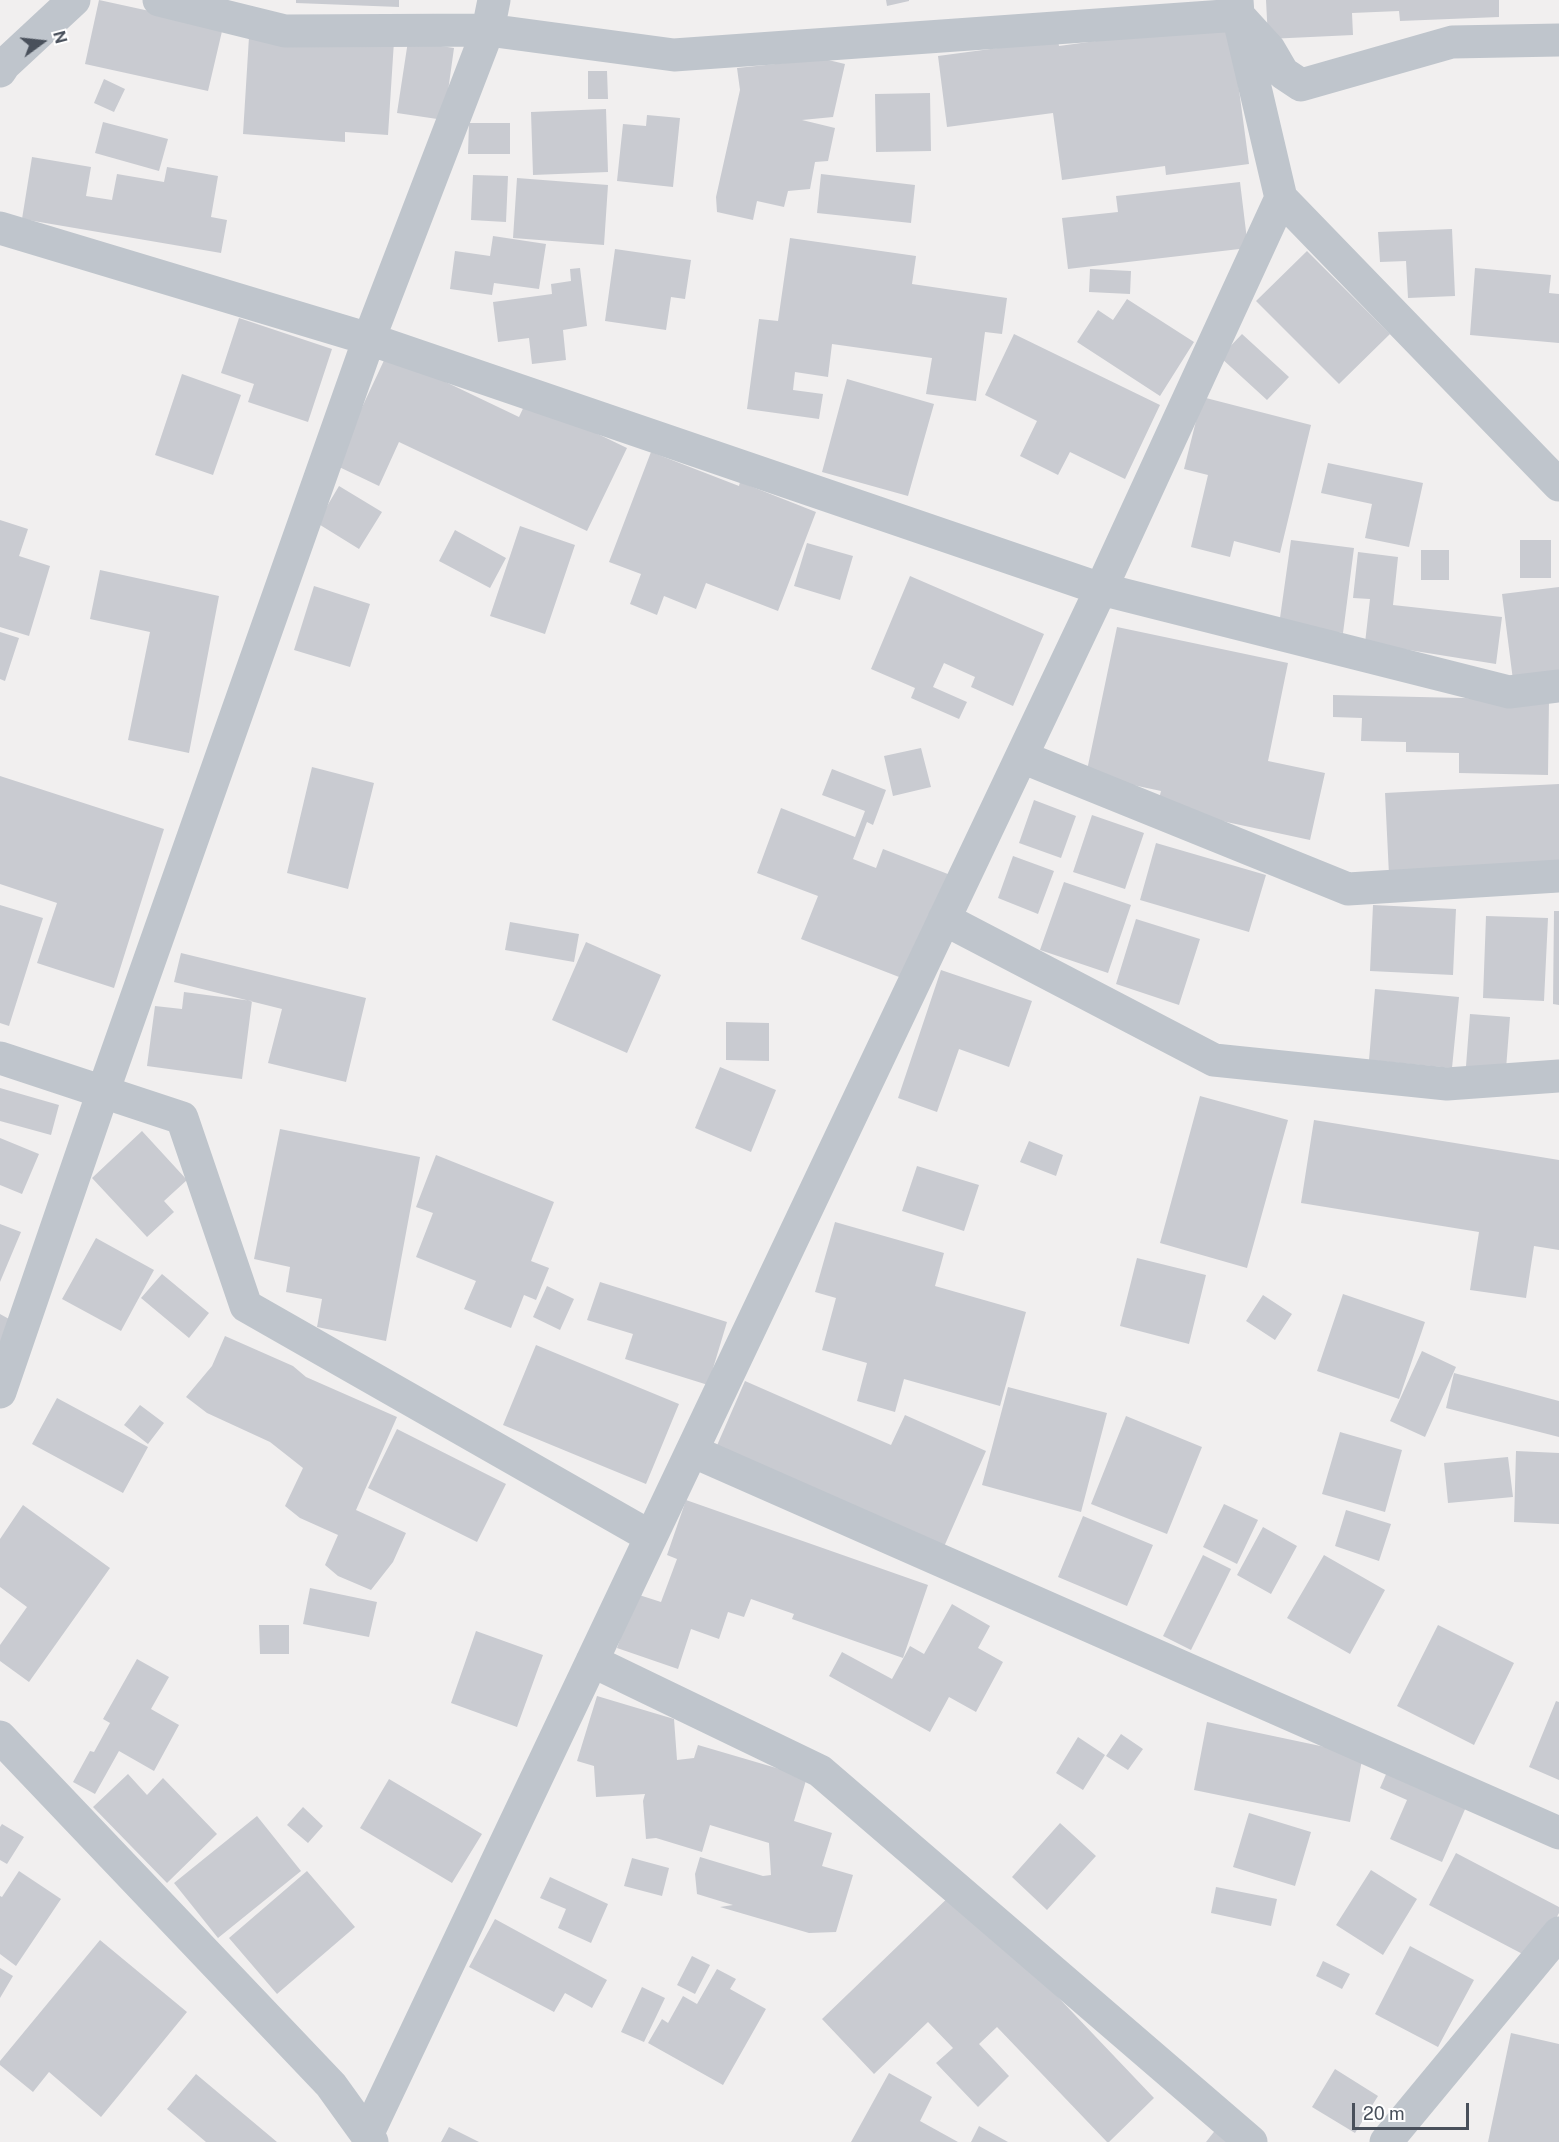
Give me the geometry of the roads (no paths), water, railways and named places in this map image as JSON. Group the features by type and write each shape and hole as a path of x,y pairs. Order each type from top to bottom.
{"street":[{"path":"1,66 74,0"},
{"path":"159,0 285,31 491,15 674,55 1238,8"},
{"path":"1238,8 1269,48 1283,73 1301,85 1452,42 1559,40"},
{"path":"1238,8 1281,198 1559,485"},
{"path":"0,1392 103,1092 369,339 491,15"},
{"path":"369,2138 592,1661 1101,589 1281,198"},
{"path":"0,228 369,339 1101,589 1509,692 1559,686"},
{"path":"1022,757 1348,889 1559,876"},
{"path":"944,919 1214,1060 1447,1084 1559,1076"},
{"path":"0,1058 182,1118 246,1306 651,1537"},
{"path":"692,1451 1559,1833"},
{"path":"592,1661 820,1771 1251,2142"},
{"path":"0,1737 332,2085 369,2138"},
{"path":"1386,2142 1559,1933"}]}
